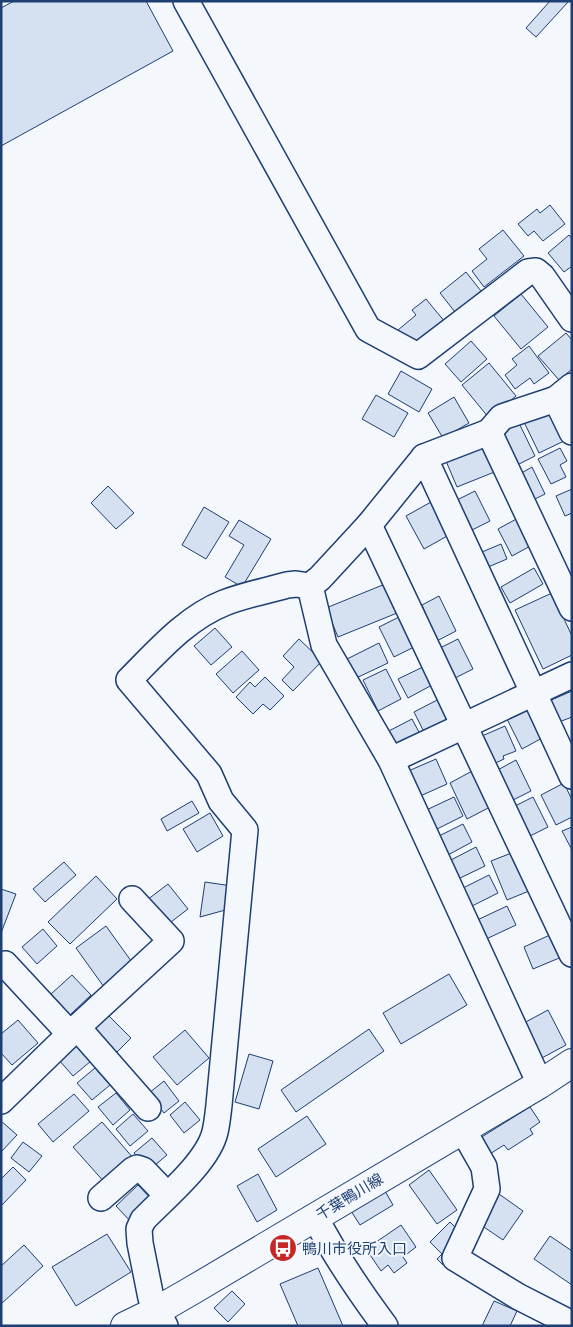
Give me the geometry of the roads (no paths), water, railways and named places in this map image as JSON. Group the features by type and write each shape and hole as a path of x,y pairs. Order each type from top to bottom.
{"main road":[{"name":"千葉鴨川線","path":"125,1326 162,1318 316,1217 572,1063"}],"street":[{"path":"188,2 368,330 418,356 528,272 536,271 542,276 572,319"},
{"path":"162,1318 151,1298 139,1229 143,1220 196,1165 208,1149 215,1133 245,830 221,801 209,774 129,680 194,619 223,603 287,585 310,586 320,578 369,524 424,457 490,432 502,417 564,392 572,432"},
{"path":"490,432 572,608"},
{"path":"424,457 572,776"},
{"path":"369,524 572,954"},
{"path":"310,586 324,645 391,760 540,1084"},
{"path":"391,760 572,676"},
{"path":"1,1101 73,1030 172,941 132,899"},
{"path":"5,964 73,1030 148,1108"},
{"path":"463,1130 484,1167 487,1189 455,1258 519,1297 572,1324"},
{"path":"102,1198 137,1168 142,1170 167,1195"},
{"path":"316,1217 332,1249 353,1283 385,1326"}],"place":[{"name":"鴨川市役所入口","path":"283,1248"}]}
